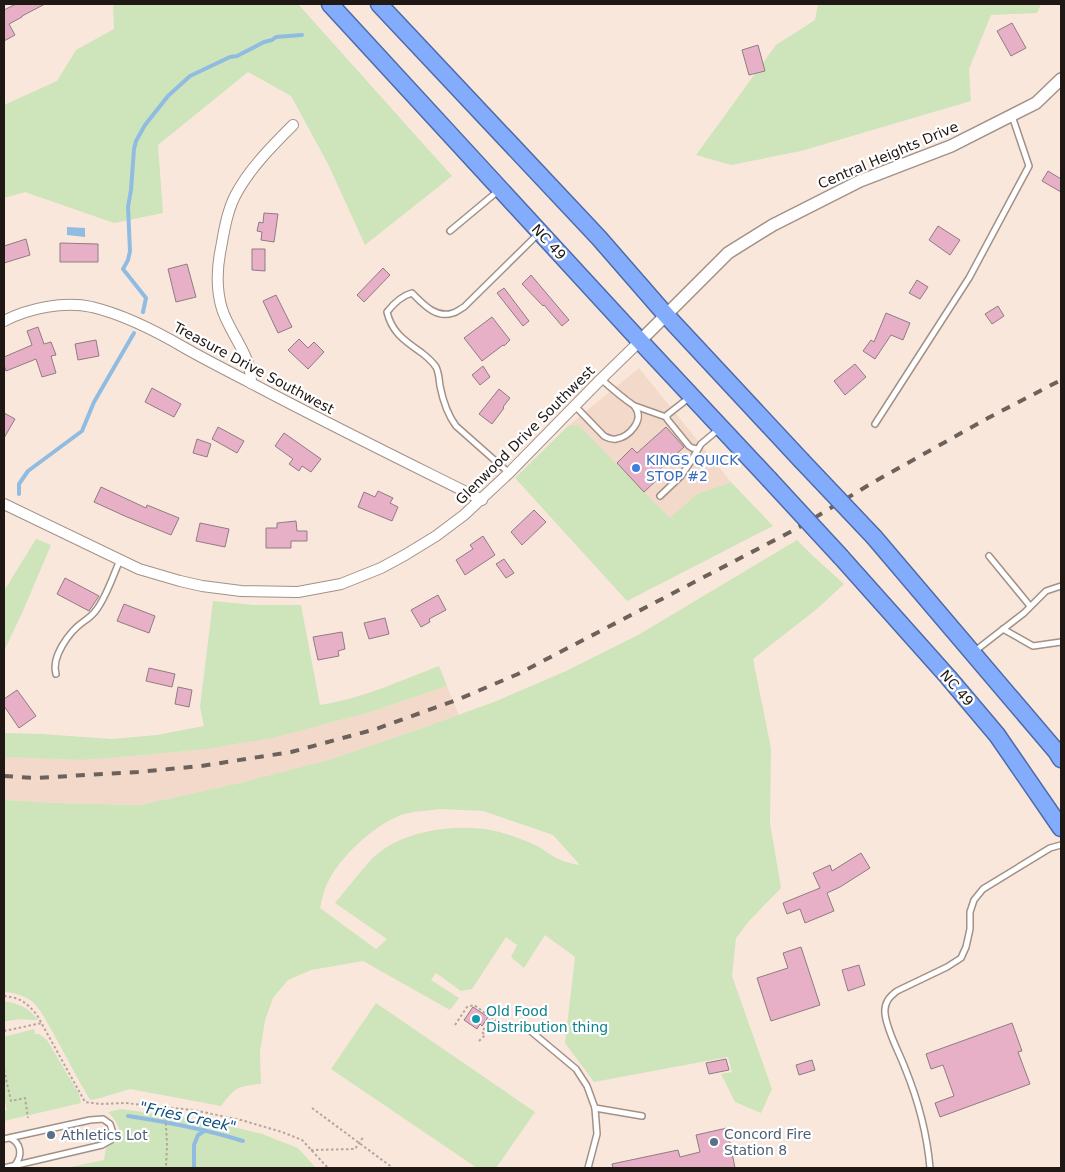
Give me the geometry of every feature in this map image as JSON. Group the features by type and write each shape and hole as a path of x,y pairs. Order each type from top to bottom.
{"highway":[{"name":"NC 49","path":"330,4 841,557 948,677 998,736 1061,826"},
{"path":"379,4 599,238 666,315 874,537 1061,759"}],"street":[{"name":"Central Heights Drive","path":"640,341 728,253 773,224 860,181 951,146 1036,104 1061,79"},
{"path":"251,383 250,366 229,328 221,307 218,286 218,263 225,226 235,197 250,173 269,149 293,125"},
{"name":"Treasure Drive Southwest","path":"4,321 44,307 61,305 92,307 129,319 482,500"},
{"name":"Glenwood Drive Southwest","path":"4,504 139,569 180,581 241,592 298,592 340,584 381,568 405,555 436,536 464,515 482,500 600,379 640,341"}],"lane":[{"path":"875,424 969,278 1029,166 1012,116"},
{"path":"450,231 500,189"},
{"path":"509,473 456,426 445,406 436,368 431,360 399,336 391,324 387,312 398,299 412,293 431,310 442,314 453,313 464,307 540,232"},
{"path":"600,379 635,406 666,417 690,446 698,449"},
{"path":"666,417 691,395"},
{"path":"574,406 604,436 613,440 623,436 637,423 638,416 635,406"},
{"path":"660,496 681,476 701,444 721,427"},
{"path":"989,556 1030,606"},
{"path":"56,674 54,668 56,658 62,646 82,622 92,617 120,560"},
{"path":"972,652 1003,629 1046,592 1061,586"},
{"path":"1003,629 1033,646 1061,642"},
{"path":"930,1168 926,1133 910,1081 889,1029 885,1013 886,1002 897,991 947,967 961,958 966,948 970,929 970,912 974,900 983,889 1050,848 1061,845"},
{"path":"527,1028 576,1069 587,1086 595,1108 597,1134 588,1168"},
{"path":"595,1108 642,1116"},
{"path":"4,1168 102,1145 111,1140 114,1133 110,1124 103,1119 90,1120 7,1138"},
{"path":"7,1138 16,1142 20,1150 19,1160 15,1165"}],"path":[{"path":"4,996 20,999 37,1015 85,1102 100,1104 125,1103 194,1110 241,1120 302,1140 328,1168"},
{"path":"455,1025 467,1007 474,1005 505,1028 507,1025"},
{"path":"479,1041 485,1035 482,1032 491,1017"},
{"path":"4,1031 42,1023"},
{"path":"4,1070 11,1101 24,1098 28,1118"},
{"path":"164,1108 168,1144 166,1168"},
{"path":"312,1108 393,1168"},
{"path":"310,1150 348,1150 355,1148 364,1136"}],"shaded area":[{"path":"639,368 731,482 697,494 670,519 578,426 568,426"},
{"path":"447,686 459,715 332,759 240,783 140,805 4,800 4,757 82,760 207,749 277,737 374,711"}],"green space":[{"path":"117,4 298,4 452,176 365,245 328,164 291,96 248,72 158,145 163,213 114,223 25,192 4,198 4,105 57,81 76,50 114,29 113,6"},
{"path":"818,4 1041,4 1037,13 991,15 969,69 971,101 801,151 731,165 696,155 776,45 815,20"},
{"path":"578,425 670,518 697,494 731,482 773,526 627,601 515,478 568,426"},
{"path":"36,539 51,545 4,651 4,591"},
{"path":"797,540 844,584 818,608 753,659 771,748 770,823 781,888 750,920 736,938 732,976 772,1089 761,1113 735,1102 721,1074 732,1072 728,1057 594,1082 565,1043 575,957 545,935 524,968 511,957 517,945 506,937 472,989 461,991 436,973 431,980 459,998 450,1010 363,961 311,970 288,980 273,998 265,1020 260,1052 261,1084 242,1087 234,1091 221,1106 130,1089 90,1100 37,1006 24,997 4,992 4,800 140,805 240,783 332,759 494,702 566,671 638,635","holes":["440,809 483,811 553,835 580,865 558,859 521,839 491,830 474,828 438,830 420,833 388,846 371,859 335,903 387,939 376,949 320,908 327,885 341,862 369,834 390,820 401,815"]},
{"path":"213,601 254,605 301,605 320,705 365,694 439,666 447,686 374,711 277,737 207,749 82,760 4,757 4,733 111,739 157,735 204,726 200,707"},
{"path":"4,1001 23,1007 38,1020 4,1022"},
{"path":"376,1003 535,1112 496,1168 477,1168 331,1069"},
{"path":"34,1029 35,1034 39,1034 47,1040 79,1094 81,1103 4,1121 4,1111 7,1110 4,1096 4,1037"},
{"path":"121,1109 209,1121 262,1134 298,1148 316,1168 66,1168 104,1160 106,1148 116,1139 119,1130 116,1122 108,1112"}],"water":[{"path":"67,227 85,228 85,237 67,235"}],"building":[{"path":"16,4 45,4 9,24 15,35 4,41 4,10"},
{"path":"1012,23 1026,48 1011,56 997,31"},
{"path":"758,45 765,71 749,75 742,50"},
{"path":"1048,171 1061,179 1061,192 1042,181"},
{"path":"264,213 278,214 274,242 261,240 262,232 257,231 259,222 263,223"},
{"path":"938,226 960,240 950,255 929,240"},
{"path":"26,239 30,255 4,263 4,246"},
{"path":"60,243 98,244 98,262 60,262"},
{"path":"252,249 265,249 265,271 252,270"},
{"path":"187,264 196,297 176,302 168,269"},
{"path":"383,268 390,275 364,302 357,295"},
{"path":"531,275 569,320 562,326 522,284"},
{"path":"917,280 928,287 920,299 909,293"},
{"path":"504,288 529,321 523,326 497,293"},
{"path":"276,295 292,327 278,333 263,301"},
{"path":"998,306 1004,316 992,324 985,314"},
{"path":"886,313 910,323 903,340 891,335 875,359 863,351 871,340 874,342"},
{"path":"492,317 510,340 482,361 464,338"},
{"path":"38,327 44,344 51,342 56,355 51,356 56,373 42,377 36,359 6,371 4,357 32,345 27,331"},
{"path":"299,339 308,348 314,342 324,352 308,369 288,350"},
{"path":"96,340 99,356 78,360 75,344"},
{"path":"855,364 866,377 845,395 834,381"},
{"path":"483,366 490,377 480,385 472,375"},
{"path":"152,388 181,404 174,417 145,402"},
{"path":"499,389 510,398 492,424 479,414"},
{"path":"4,413 15,419 4,438"},
{"path":"218,427 244,441 237,453 212,439"},
{"path":"666,427 684,447 656,473 660,477 644,492 617,463 632,448 637,453"},
{"path":"284,433 321,459 311,472 302,466 299,471 289,464 293,459 275,446"},
{"path":"197,439 211,444 207,457 193,453"},
{"path":"101,487 146,508 147,505 179,518 171,535 94,502"},
{"path":"378,491 393,498 390,503 398,507 392,521 358,507 364,492 375,497"},
{"path":"534,510 546,522 522,545 511,532"},
{"path":"296,521 297,531 307,531 307,541 291,541 291,548 266,548 266,528 277,528 277,523"},
{"path":"200,523 229,529 225,547 196,541"},
{"path":"483,536 495,555 465,575 456,560 473,549 470,545"},
{"path":"504,559 514,573 506,578 496,564"},
{"path":"65,578 99,596 89,611 57,594"},
{"path":"438,595 446,610 429,619 430,622 421,627 411,610"},
{"path":"124,604 155,616 149,633 117,621"},
{"path":"385,618 389,634 369,639 364,623"},
{"path":"342,632 345,649 338,651 339,656 318,660 313,637"},
{"path":"149,668 175,674 172,687 146,681"},
{"path":"178,687 192,690 189,707 175,704"},
{"path":"17,690 36,716 19,728 4,706 4,699"},
{"path":"861,853 870,868 827,893 834,911 805,923 800,909 787,914 783,903 820,888 813,873 830,865 832,871"},
{"path":"801,947 820,1005 771,1021 757,978 788,968 783,953"},
{"path":"859,965 865,985 848,991 842,970"},
{"name":"Old Food Distribution thing","path":"473,1007 488,1017 482,1026 480,1024 477,1029 464,1020"},
{"path":"1012,1023 1022,1051 1018,1052 1030,1084 940,1117 935,1103 954,1096 943,1065 931,1069 926,1054"},
{"path":"726,1059 729,1070 709,1074 706,1063"},
{"path":"812,1060 815,1070 799,1075 796,1065"},
{"name":"Concord Fire Station 8","path":"727,1128 735,1168 613,1168 612,1164 678,1150 680,1157 700,1152 696,1135"}],"waterway":[{"path":"143,312 146,298 123,269 130,251 128,207 134,149 136,141 145,125 168,96 190,76 276,37 302,35"},
{"path":"19,494 19,484 28,471 82,431 94,402 134,333"},
{"name":"\"Fries Creek\"","path":"128,1116 186,1126 243,1141"},
{"path":"194,1168 194,1145 198,1135 206,1130"}],"railway":[{"path":"4,776 35,778 138,772 201,766 291,752 376,729 459,699 518,674 796,529 872,483 988,418 1061,380"}],"place":[{"name":"KINGS QUICK STOP #2","path":"636,468"},
{"name":"Old Food Distribution thing","path":"476,1019"},
{"name":"Athletics Lot","path":"51,1135"},
{"name":"Concord Fire Station 8","path":"714,1142"}]}
